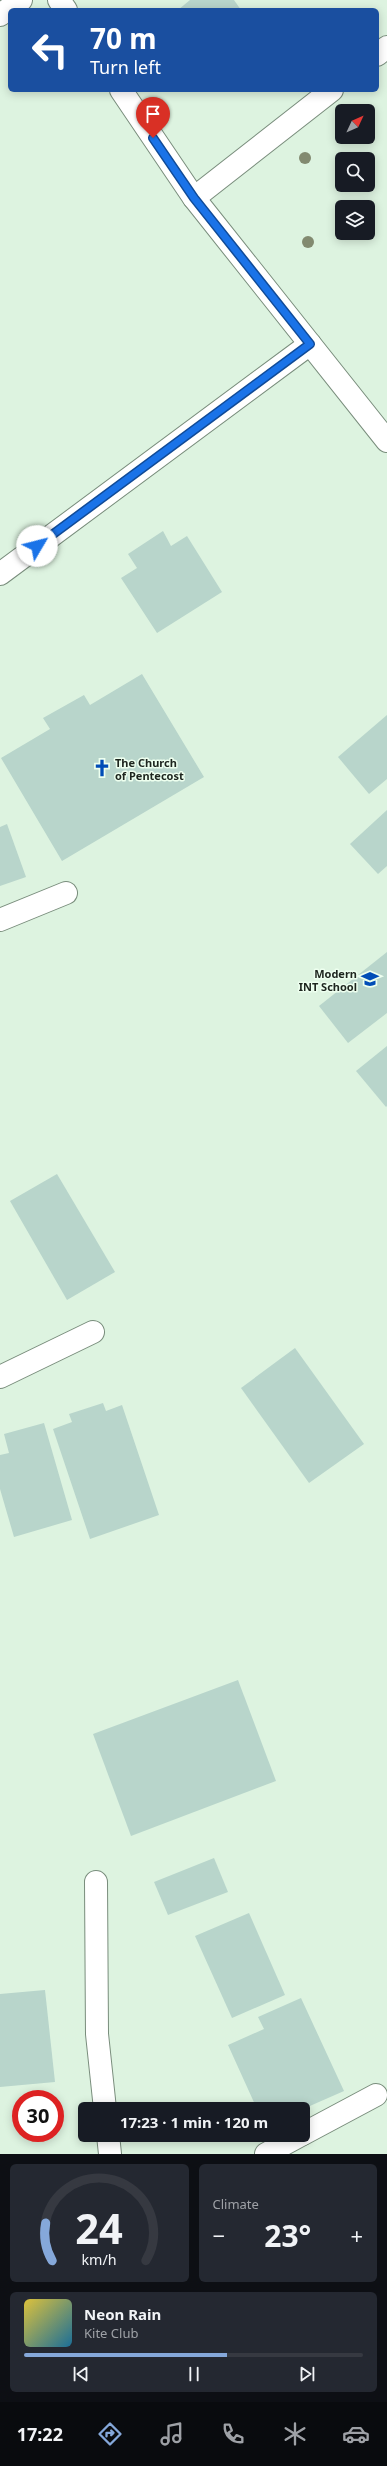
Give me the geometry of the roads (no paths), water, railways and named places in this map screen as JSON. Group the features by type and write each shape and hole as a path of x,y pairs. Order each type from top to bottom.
{"street":[{"path":"10,8 21,0"},
{"path":"379,53 387,47"},
{"path":"122,92 194,198 387,441"},
{"path":"194,198 329,92"},
{"path":"0,574 310,344"},
{"path":"0,920 66,893"},
{"path":"0,1377 93,1332"},
{"path":"96,1882 97,2034 104,2102"},
{"path":"310,2130 376,2095"},
{"path":"109,2142 110,2154"},
{"path":"266,2154 288,2142"}],"place":[{"name":"The Church of Pentecost","path":"102,768"},
{"name":"Modern INT School","path":"370,979"}]}
